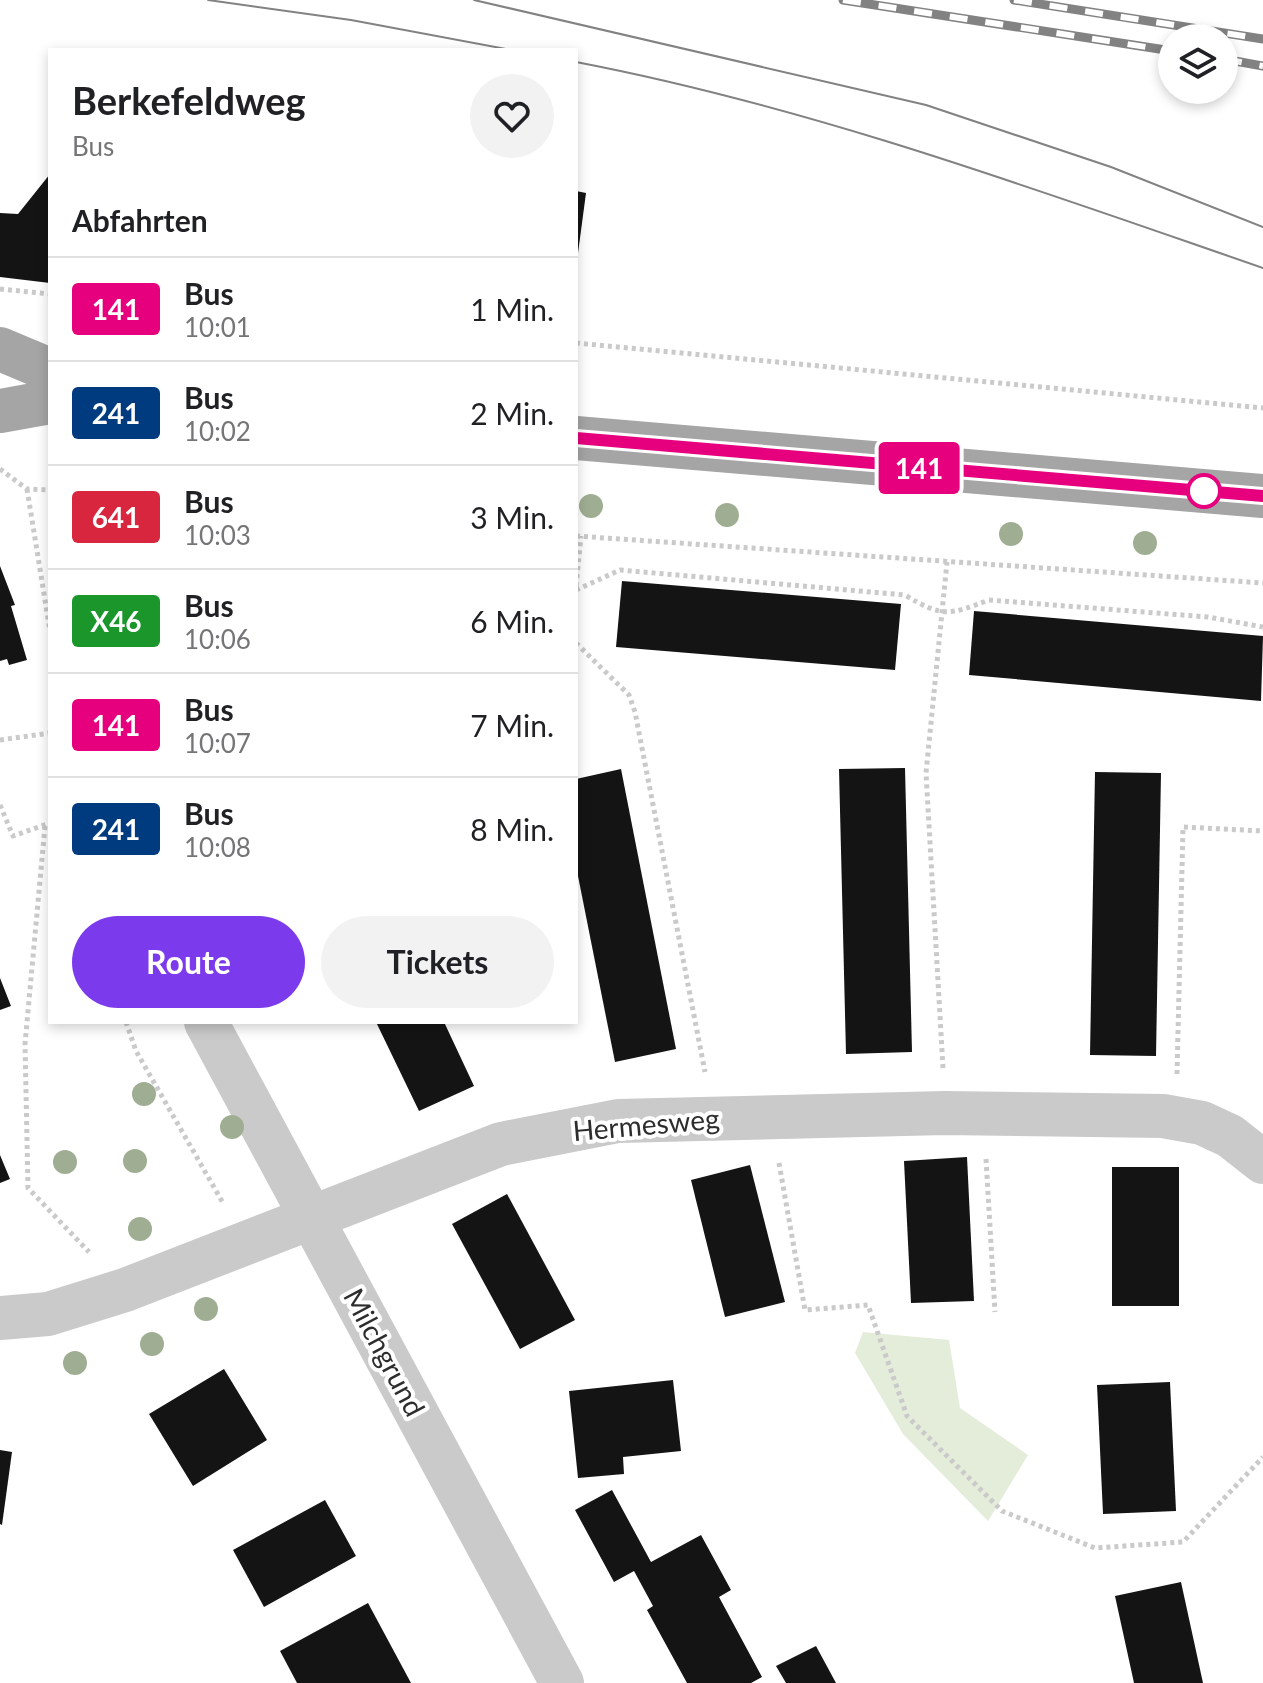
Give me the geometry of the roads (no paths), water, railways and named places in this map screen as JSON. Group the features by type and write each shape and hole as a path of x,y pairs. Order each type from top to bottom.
{"main road":[{"path":"0,349 48,369"},
{"path":"0,411 48,402"},
{"path":"578,438 1263,496"}],"street":[{"name":"Milchgrund","path":"207,1024 213,1041 313,1216 562,1683"},
{"name":"Hermesweg","path":"0,1318 48,1314 125,1290 501,1144 618,1121 770,1114 1163,1116 1202,1123 1230,1136 1263,1162"}],"tram line":[{"path":"208,0 351,20 500,48"},
{"path":"474,0 926,105 1111,167 1263,227"},
{"path":"578,62 751,102 837,126 1008,180 1263,268"}],"railway":[{"path":"843,0 1158,49"},
{"path":"1014,0 1263,39"},
{"path":"1238,62 1263,66"}]}
